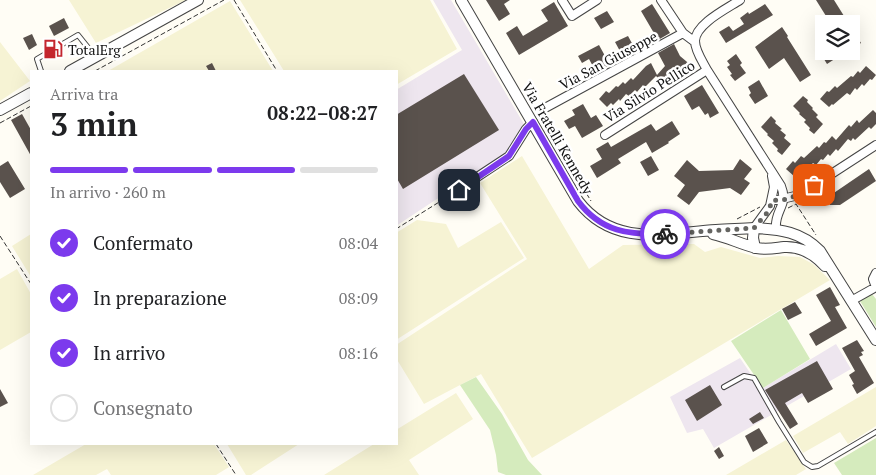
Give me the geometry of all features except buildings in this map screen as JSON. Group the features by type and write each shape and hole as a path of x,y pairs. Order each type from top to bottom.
{"street":[{"path":"72,70 198,0"},
{"name":"Via Fratelli Kennedy","path":"462,0 537,121 578,201 596,219 617,230 640,235 754,228"},
{"path":"562,0 572,16 597,0"},
{"path":"661,0 683,33 696,38 706,23 740,0"},
{"name":"Via San Giuseppe","path":"545,108 683,33"},
{"name":"Via Silvio Pellico","path":"696,38 698,52 707,70 781,186 784,199"},
{"name":"Via Silvio Pellico","path":"605,135 707,70"},
{"path":"0,110 30,94"},
{"path":"459,190 509,156 526,129 537,121"},
{"path":"834,275 818,258 809,252 792,247 764,248 753,238 754,228 772,203 799,195 876,145"},
{"name":"Via Silvio Pellico","path":"768,167 774,187 772,203"},
{"path":"764,248 776,240 776,216 784,199"},
{"path":"754,228 776,229 794,233 813,243 820,251 876,340"},
{"name":"Via Fratelli Kennedy","path":"700,232 723,236 764,248"},
{"path":"851,301 876,287 873,279 876,273"}],"lane":[{"path":"41,70 38,59 78,35 96,57"},
{"path":"724,387 744,376 754,378 804,462 812,467 818,466 876,432"}],"path":[{"path":"97,70 224,0"},
{"path":"234,0 276,70"},
{"path":"0,124 30,107"},
{"path":"537,121 593,204"},
{"path":"398,228 459,190"},
{"path":"732,222 765,204 772,203"},
{"path":"780,210 783,211 796,204 816,236"},
{"path":"649,225 686,224"},
{"path":"0,236 30,282"},
{"path":"217,445 236,475"}],"shaded area":[{"path":"69,0 186,0 96,43"},
{"path":"240,0 430,0 457,49 398,84 398,70 283,70"},
{"path":"433,0 451,0 525,126 505,154 398,225 398,89 462,50"},
{"path":"230,1 272,70 110,70"},
{"path":"0,42 30,81 0,101"},
{"path":"522,156 589,269 623,245 694,244 705,252 721,247 760,258 778,256 800,257 813,264 830,280 532,458 481,374 424,404 398,361 398,344 527,259 480,183"},
{"path":"417,220 446,224 458,248 501,222 524,258 398,339 398,232"},
{"path":"30,235 30,275 12,246"},
{"path":"17,269 30,292 30,333 0,350 0,279"},
{"path":"836,344 851,369 714,448 703,429 687,433 670,397 740,358 761,389"},
{"path":"876,387 876,426 848,444 840,432 803,453 793,436"},
{"path":"456,393 473,419 409,460 419,475 324,475 372,445 398,445 398,429"},
{"path":"786,440 806,469 796,475 726,475"},
{"path":"84,445 215,445 229,467 216,475 111,475 107,469 96,475 33,475"},
{"path":"228,445 297,445 251,475 246,475"}],"green space":[{"path":"872,294 876,299 876,327 860,301"},
{"path":"781,310 810,359 763,388 731,341"},
{"path":"476,377 502,414 528,460 542,475 506,475 498,472 490,430 460,385"},
{"path":"876,438 876,475 842,475 834,463"}],"way so far":[{"path":"665,234 754,228 767,213 773,200 799,195 814,185"}],"place":[{"name":"TotalErg","path":"53,49"}],"route":[{"path":"459,190 509,156 526,129 533,122 578,201 586,211 596,219 617,230 640,235 665,234"}]}
